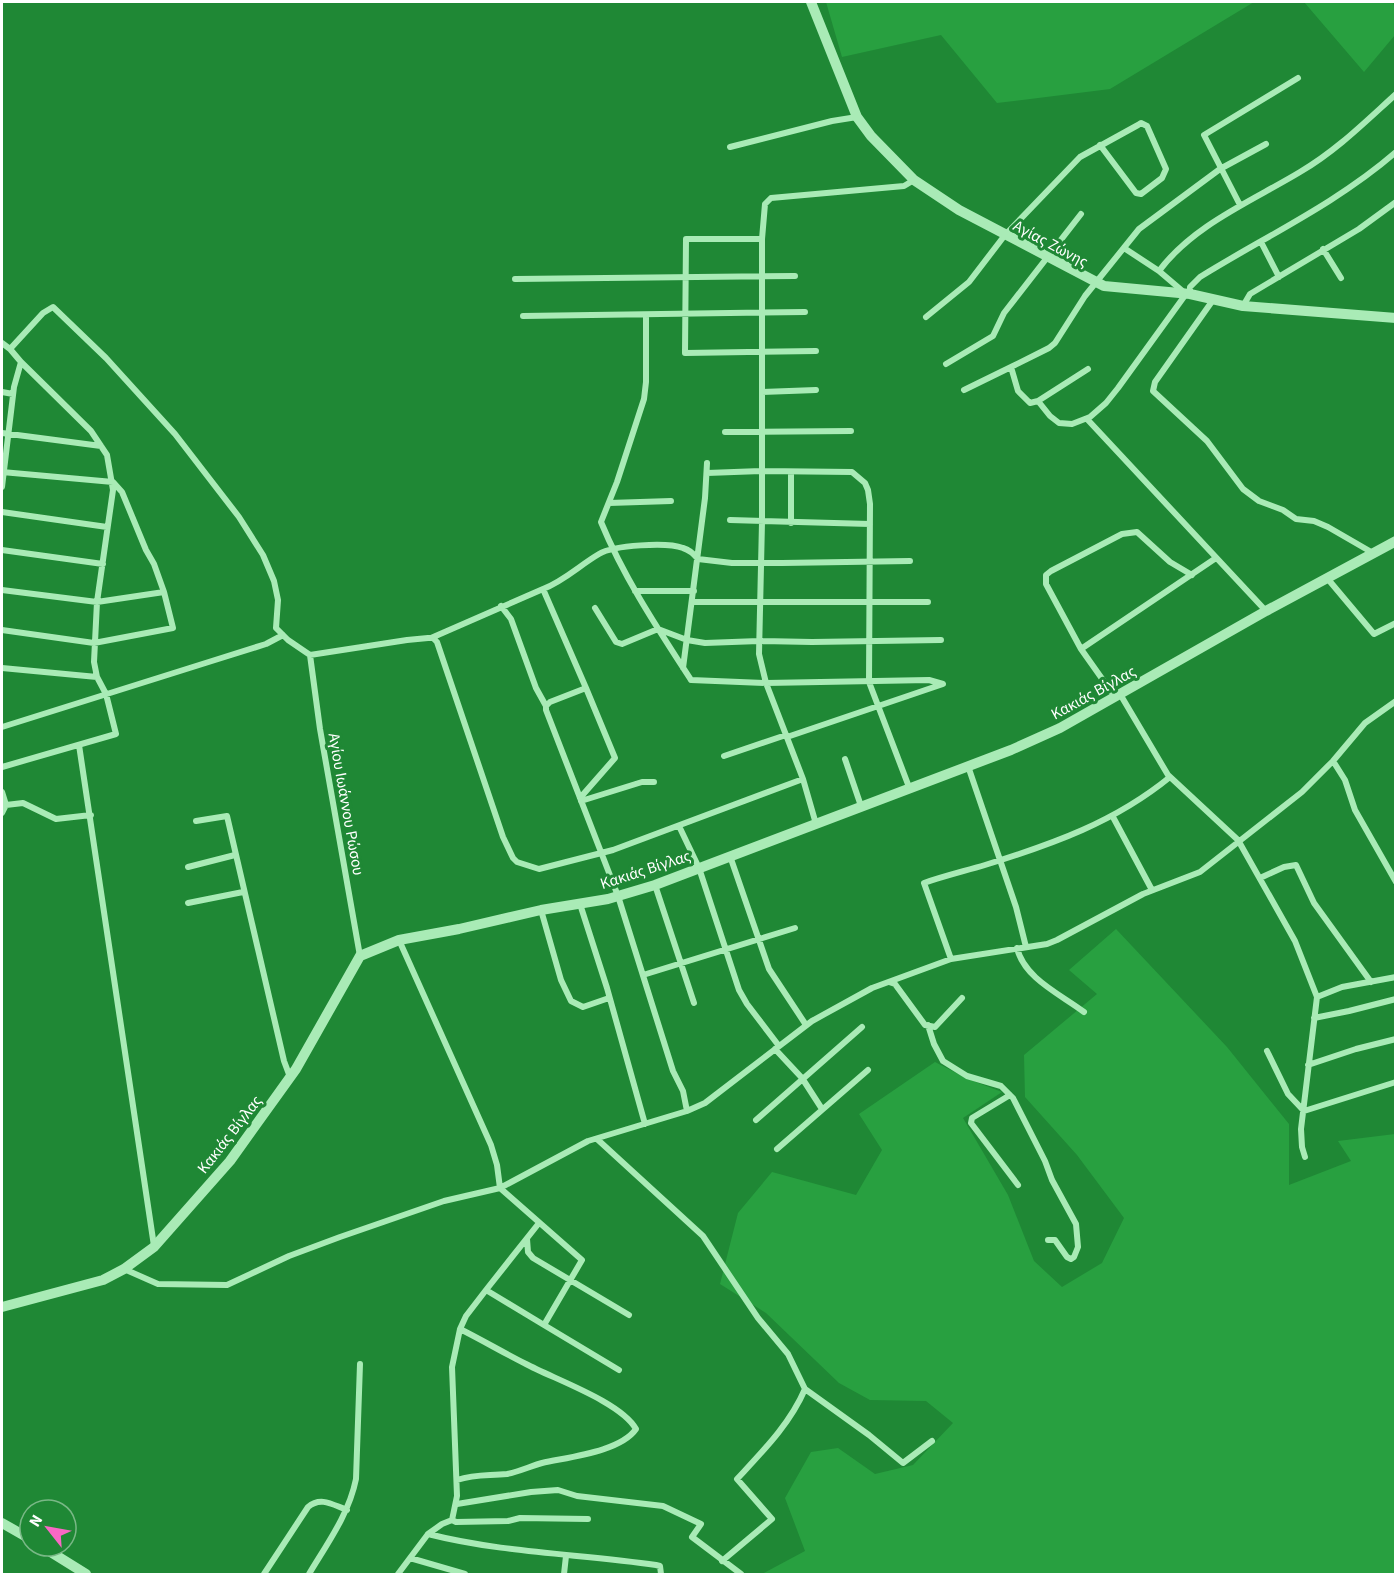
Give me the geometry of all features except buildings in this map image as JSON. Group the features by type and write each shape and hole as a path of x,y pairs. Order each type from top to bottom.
{"street":[{"name":"Αγίας Ζώνης","path":"811,2 857,117 871,136 914,180 951,206 1047,258 1104,286 1188,294 1243,306 1395,318"},
{"path":"1240,205 1204,135 1298,78"},
{"path":"1159,271 1180,246 1240,205 1300,172 1327,154 1395,94"},
{"path":"730,147 832,121 857,117"},
{"path":"926,317 969,282 1005,235 1080,157 1100,145 1141,123 1147,126 1166,169 1164,175 1141,194 1136,193 1100,145"},
{"path":"964,390 1049,348 1055,343 1067,321 1095,283 1139,229 1220,169 1266,144"},
{"path":"1038,401 1059,423 1072,424 1087,419 1106,403 1118,388 1188,294 1190,287 1200,277 1338,196 1373,172 1395,152"},
{"path":"816,824 803,779 766,683 759,654 762,522 762,239 765,204 771,198 904,186 914,180"},
{"path":"1243,306 1250,294 1359,229 1395,202"},
{"path":"946,364 993,336 1004,313 1081,213"},
{"path":"762,239 686,239 685,353 816,351"},
{"path":"1261,242 1279,276"},
{"path":"1124,248 1188,294"},
{"path":"1323,249 1341,278"},
{"path":"515,279 795,276"},
{"path":"1213,300 1155,382 1153,391 1207,441 1243,489 1259,501 1283,510 1296,519 1314,521 1328,527 1374,553"},
{"path":"2,351 10,349 43,313 53,307 106,358 175,434 233,509 263,555 274,580 278,600 276,628 310,655 430,638 554,585 599,554 612,549 639,546 679,547 686,549 698,559 732,563 910,561"},
{"path":"523,316 804,312"},
{"path":"646,315 644,399 601,522 612,549 635,591 691,680 766,683 929,680 943,684 724,756"},
{"path":"2,343 91,431 107,455 113,482 97,602 94,662 97,677 106,694 116,734 2,767"},
{"path":"2,487 5,433 21,362"},
{"path":"1011,367 1018,391 1029,403 1038,401 1088,369"},
{"path":"762,392 816,390"},
{"path":"2,393 13,394"},
{"path":"1087,419 1266,611"},
{"path":"725,432 851,431"},
{"path":"5,433 101,446"},
{"path":"683,668 698,559 707,463"},
{"path":"2,630 94,643 173,628 154,564 122,492 113,482 3,472"},
{"path":"791,472 791,523"},
{"path":"707,473 852,472 860,477 868,490 870,524 869,682 909,787"},
{"path":"609,503 671,501"},
{"path":"2,512 107,527"},
{"path":"730,520 870,524"},
{"path":"1192,575 1170,562 1137,532 1122,534 1051,571 1046,575 1046,584 1081,649 1118,695 1170,777 1238,840 1295,941 1317,997 1301,1138 1305,1157"},
{"name":"Κακιάς Βίγλας","path":"2,1307 103,1280 124,1269 154,1247 230,1161 290,1077 360,957 399,940 618,896 655,885 1011,750 1060,728 1395,541"},
{"path":"2,550 102,564"},
{"path":"1081,649 1216,558"},
{"path":"1327,578 1374,634 1395,623"},
{"path":"543,589 615,758 580,800"},
{"path":"2,590 97,602 164,592"},
{"path":"635,591 694,591"},
{"path":"692,602 928,602"},
{"path":"501,606 511,619 618,896 673,1071 683,1091 687,1111"},
{"path":"596,608 616,642 622,644 658,628 687,640 705,643 941,640"},
{"path":"2,727 266,644 283,635"},
{"path":"430,638 436,642 489,796 513,858 517,862 539,869 601,853 803,779"},
{"name":"Αγίου Ιωάννου Ρώσου","path":"310,655 320,729 360,957"},
{"path":"2,668 97,677"},
{"path":"546,706 550,702 586,688"},
{"path":"124,1269 158,1284 227,1285 289,1256 340,1237 444,1202 500,1188 588,1142 687,1111 705,1103 806,1025 872,988 951,959 1057,940 1152,890 1200,872 1302,792 1333,761 1365,723 1395,701"},
{"path":"80,745 154,1247"},
{"path":"845,759 861,806"},
{"path":"1333,761 1345,780 1355,810 1395,882"},
{"path":"968,766 1001,860 1026,947"},
{"path":"951,959 924,884 1057,841 1113,817 1149,795 1170,777"},
{"path":"580,800 642,782 654,782"},
{"path":"2,792 6,805 2,813"},
{"path":"6,805 23,803 56,819 91,815"},
{"path":"196,821 226,816 284,1061 290,1077"},
{"path":"1113,817 1152,890"},
{"path":"679,826 699,868 739,990 777,1048 802,1078 822,1109"},
{"path":"188,867 235,855"},
{"path":"730,856 768,969 806,1025"},
{"path":"1260,878 1284,867 1296,866 1314,903 1371,982"},
{"path":"655,885 694,1003"},
{"path":"188,903 243,892"},
{"path":"580,904 645,1124"},
{"path":"541,910 561,980 571,1001 582,1007 609,998"},
{"path":"643,975 727,951 795,928"},
{"path":"399,940 491,1145 500,1188 582,1260 544,1325"},
{"path":"1017,948 1019,957 1032,975 1084,1012"},
{"path":"1317,997 1342,987 1395,977"},
{"path":"888,982 895,984 925,1024 935,1027 962,998"},
{"path":"1314,1018 1395,999"},
{"path":"928,1025 934,1044 943,1060 967,1076 1001,1086 1013,1098 1076,1224 1078,1247 1074,1257 1071,1259 1067,1257 1055,1240 1048,1240"},
{"path":"756,1120 862,1027"},
{"path":"1308,1065 1395,1039"},
{"path":"1267,1051 1288,1094 1304,1111"},
{"path":"777,1149 868,1070"},
{"path":"1304,1111 1395,1082"},
{"path":"1010,1095 972,1119 971,1124 1018,1185"},
{"path":"597,1139 703,1236 758,1318 788,1354 806,1389 903,1463 932,1441"},
{"path":"452,1520 457,1504 457,1480 452,1367 460,1329 466,1316 539,1223"},
{"path":"527,1238 528,1252 533,1258 629,1315"},
{"path":"486,1290 619,1370"},
{"path":"457,1480 479,1474 510,1473 592,1453 619,1442 633,1434 636,1429 611,1406 460,1329"},
{"path":"309,1575 347,1510 353,1495 356,1479 360,1364"},
{"path":"722,1561 772,1519 737,1479 774,1439 789,1419 806,1389"},
{"path":"457,1504 548,1490 607,1501 663,1506 701,1524 692,1537 741,1575"},
{"path":"264,1575 308,1508 315,1502 322,1501 347,1510"},
{"path":"398,1575 428,1534 452,1520 456,1522 508,1521 520,1518 588,1520"},
{"path":"2,1523 18,1532"},
{"path":"428,1534 566,1556 599,1557 656,1564 660,1566 661,1575"},
{"path":"564,1575 566,1556"},
{"path":"60,1558 86,1575"},
{"path":"410,1558 465,1575"}],"green space":[{"path":"826,2 1254,2 1110,89 997,103 941,35 842,57"},
{"path":"1304,2 1393,2 1395,35 1364,72"},
{"path":"1116,929 1227,1047 1289,1124 1289,1185 1351,1161 1338,1141 1395,1134 1395,1574 762,1574 805,1551 785,1498 811,1452 838,1448 875,1474 913,1465 953,1423 926,1401 870,1400 839,1383 766,1313 720,1284 738,1213 772,1172 856,1195 882,1150 859,1114 935,1062 968,1079 1002,1092 963,1118 1008,1195 1034,1261 1062,1287 1102,1263 1124,1218 1077,1155 1025,1097 1024,1055 1097,994 1069,970"}]}
